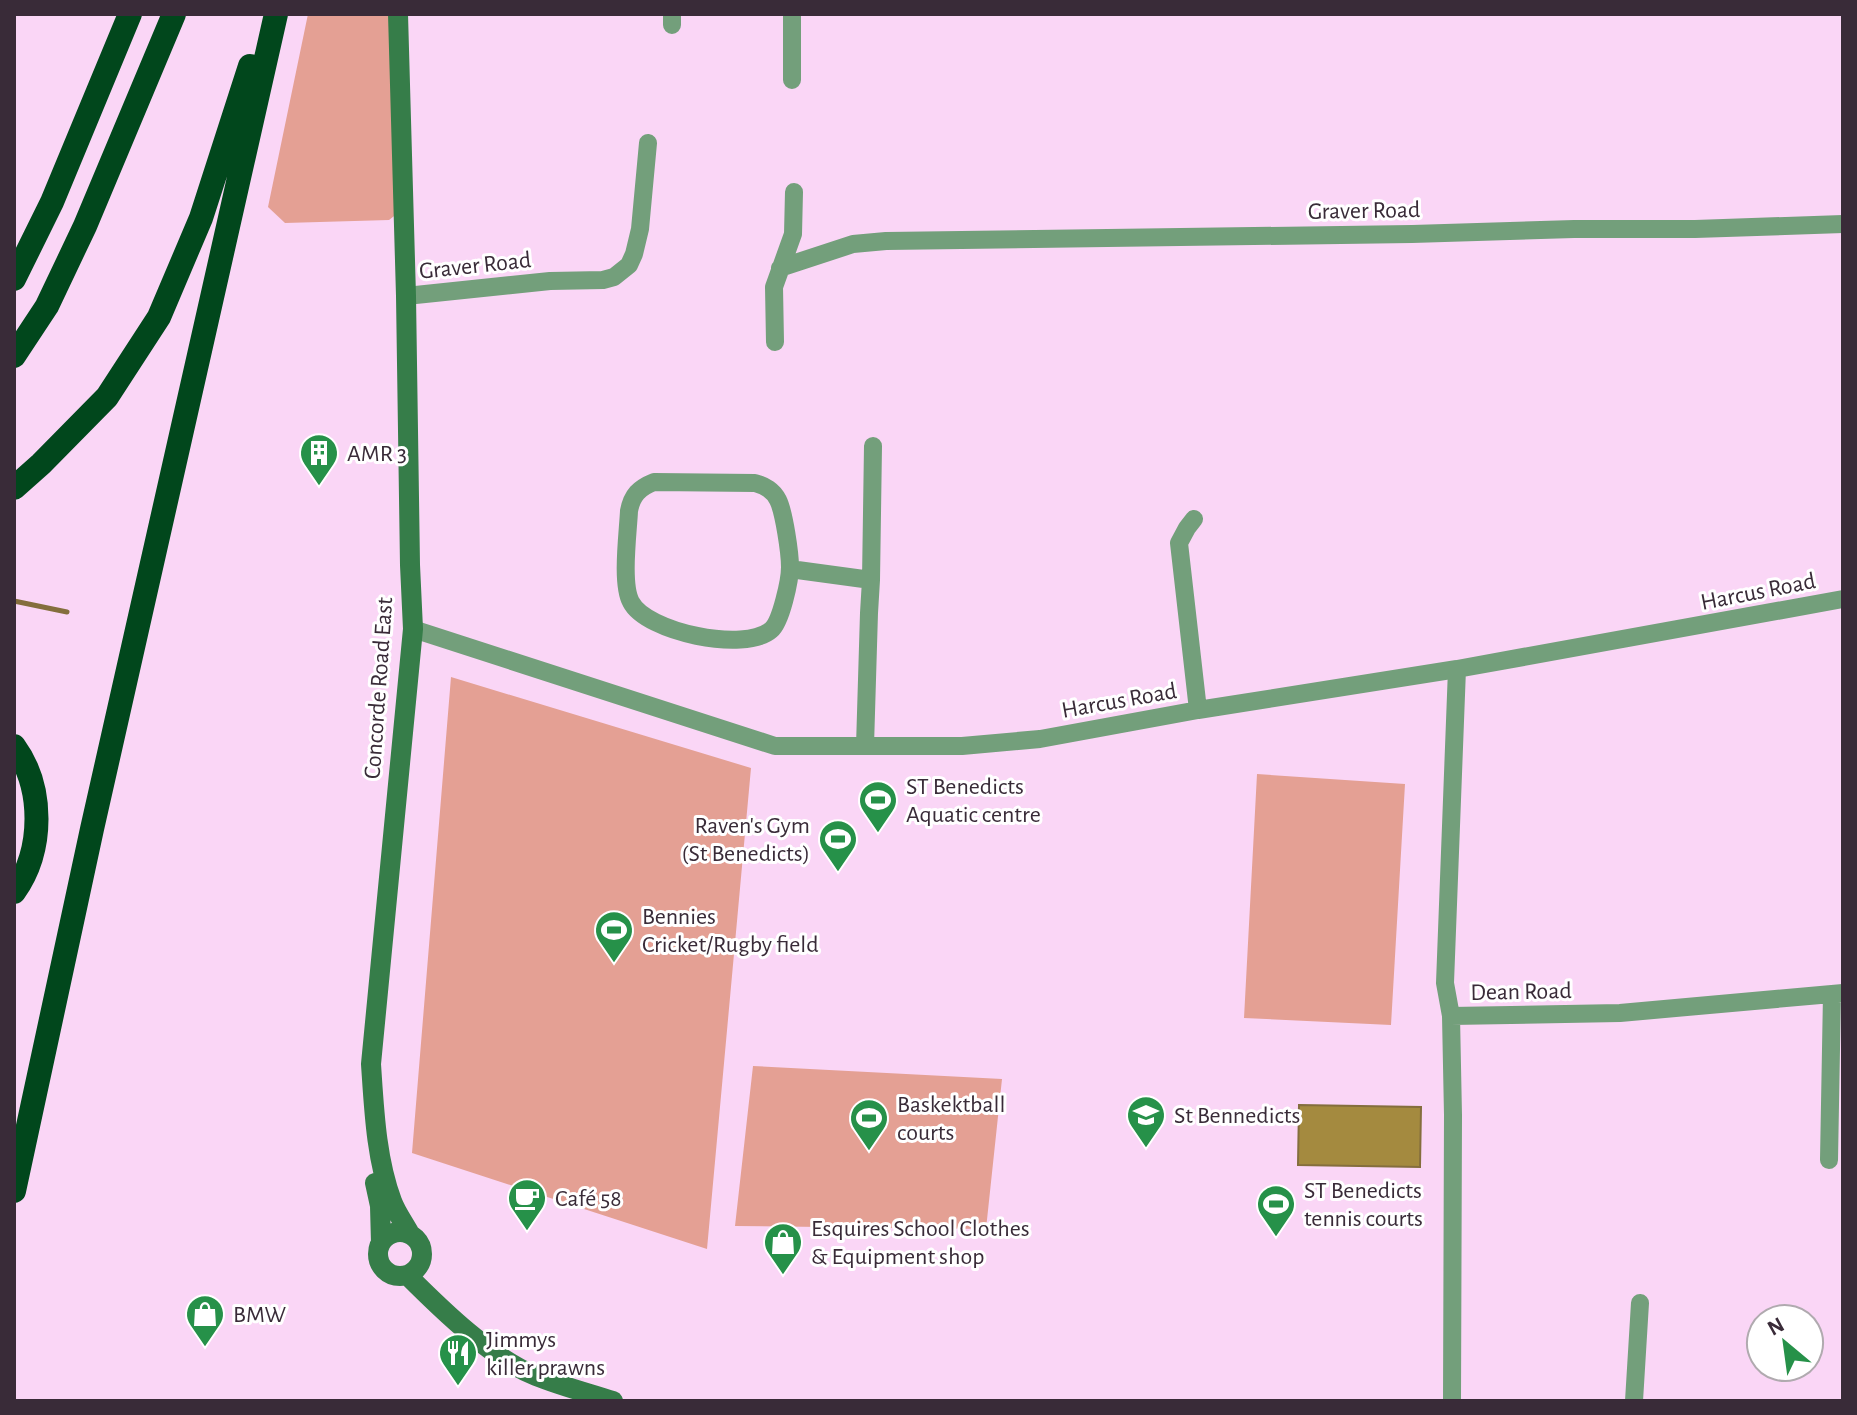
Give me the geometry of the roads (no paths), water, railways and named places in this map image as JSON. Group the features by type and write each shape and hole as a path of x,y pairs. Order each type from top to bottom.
{"highway":[{"path":"14,279 52,202 130,14"},
{"path":"14,356 47,306 85,226 174,14"},
{"path":"14,488 107,397 159,317 201,218 266,14"},
{"path":"14,1191 276,14"},
{"path":"14,746 29,772 35,795 37,824 26,870 14,892"}],"main road":[{"name":"Concorde Road East","path":"398,14 413,629 371,1064 375,1124 390,1195 410,1234"},
{"name":"Concorde Road East","path":"375,1124 371,1146 380,1206 381,1243"},
{"path":"423,1257 416,1270 408,1276 396,1277 383,1269 378,1256 381,1243 391,1234 410,1234 420,1243 432,1282 451,1315"},
{"path":"408,1276 484,1344 534,1375 613,1401"}],"street":[{"path":"792,14 792,80"},
{"name":"Graver Road","path":"406,296 614,277 629,265 634,254 640,229 648,143"},
{"path":"775,342 774,287 793,234 794,192"},
{"name":"Graver Road","path":"780,268 853,244 886,241 1843,224"},
{"path":"865,746 873,446"},
{"path":"654,482 755,483 765,486 773,492 781,508 790,569 778,620 773,629 753,640 705,638 649,619 631,604 626,587 632,499 646,485 654,482"},
{"path":"1194,519 1179,543 1198,710"},
{"path":"790,569 871,580"},
{"name":"Harcus Road","path":"413,629 775,746 962,746 1040,739 1198,710 1457,669 1843,599"},
{"name":"Dean Road","path":"1457,669 1445,983 1451,1016 1620,1013 1838,993"},
{"path":"1829,1160 1838,993"},
{"path":"1451,1016 1452,1401"},
{"path":"1634,1401 1640,1303"}],"waterway":[{"path":"14,601 67,612"}],"place":[{"name":"AMR 3","path":"319,487"},
{"name":"ST Benedicts Aquatic centre","path":"878,834"},
{"name":"Raven's Gym (St Benedicts)","path":"838,873"},
{"name":"Bennies Cricket/Rugby field","path":"614,964"},
{"name":"St Bennedicts","path":"1146,1149"},
{"name":"Baskektball courts","path":"869,1152"},
{"name":"Café 58","path":"527,1232"},
{"name":"ST Benedicts tennis courts","path":"1276,1238"},
{"name":"Esquires School Clothes & Equipment shop","path":"783,1276"},
{"name":"BMW","path":"205,1348"},
{"name":"Jimmys killer prawns","path":"458,1387"}]}
